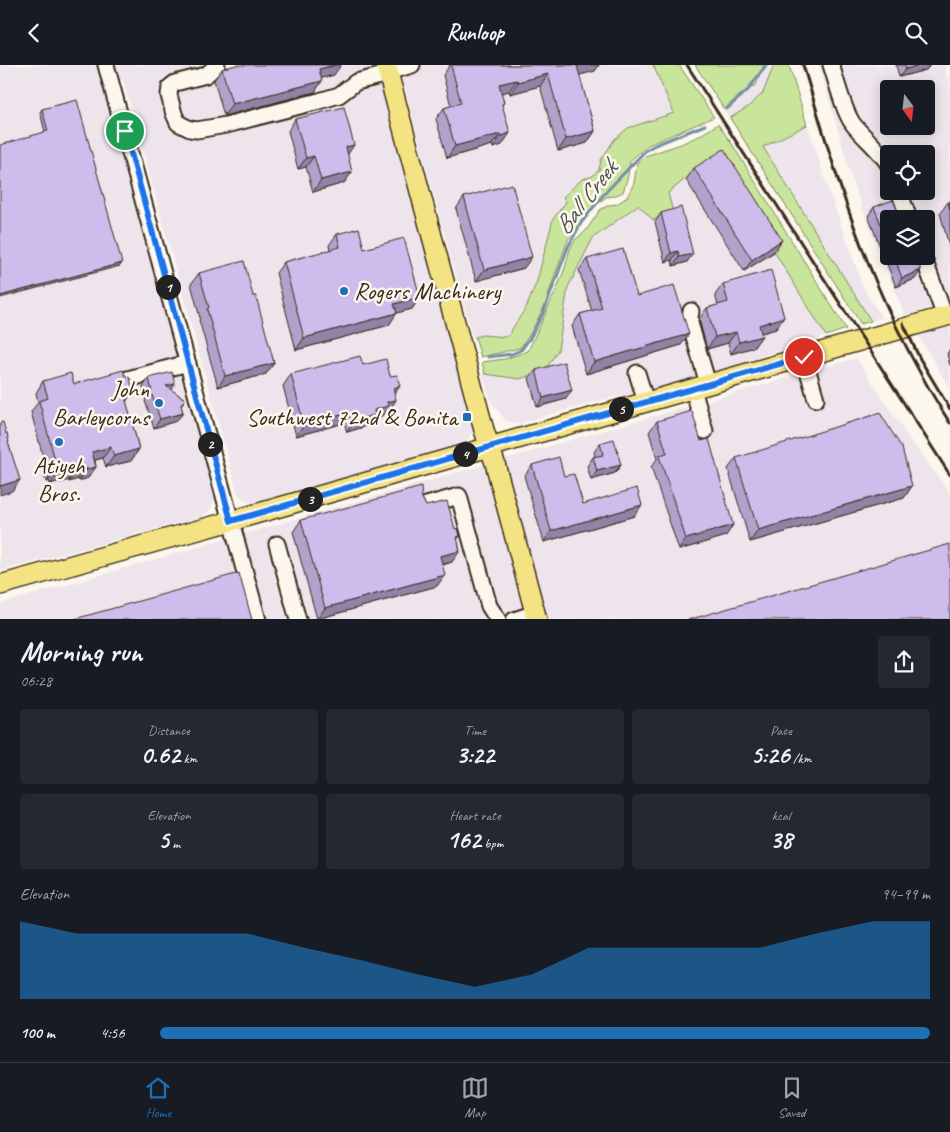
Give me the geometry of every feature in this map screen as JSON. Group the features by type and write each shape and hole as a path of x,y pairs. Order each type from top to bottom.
{"main road":[{"path":"387,70 536,616"},
{"path":"0,585 948,316"}],"street":[{"path":"106,65 258,619"},
{"path":"217,65 206,75 175,83 170,87 169,95 178,123 197,130 226,125 339,95 356,83 387,70 412,65"},
{"path":"831,65 853,123 880,153"},
{"path":"927,265 948,316"},
{"path":"691,311 690,323 705,431"},
{"path":"804,357 816,399"},
{"path":"124,380 188,363"},
{"path":"637,373 646,402"},
{"path":"423,506 460,496 488,606 498,619"},
{"path":"277,544 298,619"},
{"path":"514,619 536,616"}],"shaded area":[{"path":"0,65 378,65 473,419 474,429 469,438 459,446 257,503 247,502 238,494 123,80 105,84 215,494 214,503 208,512 201,517 0,571"},
{"path":"398,65 653,65 674,113 628,128 614,140 601,160 599,170 591,177 582,179 553,219 537,281 527,306 507,337 482,335 473,338"},
{"path":"695,65 789,65 822,171 864,289 882,318 861,324"},
{"path":"819,65 946,65 946,77 950,77 950,302 905,316 885,265 935,265 935,210 880,210 880,253 855,190"},
{"path":"715,155 826,336 655,391 606,399 517,424 506,421 491,402 482,373 520,379 558,350 568,287 593,238 638,205 673,212 668,193"},
{"path":"950,326 950,389 918,335"},
{"path":"856,358 911,441 950,493 950,619 0,619 0,604"}],"green space":[{"path":"653,65 679,65 714,117 648,145 630,161 623,192 606,197 586,214 568,240 545,305 530,334 520,348 481,357 475,337 482,335 507,337 527,306 537,281 553,219 566,202 563,197 582,179 591,177 599,170 601,160 614,140 628,128 674,113"},
{"path":"695,65 764,65 756,85 740,95 724,109"},
{"path":"774,65 789,65 807,125 763,147 871,321 861,324 730,118 748,107 763,93"},
{"path":"718,124 846,329 826,336 715,155 668,193 673,212 653,220 638,205 593,238 568,287 558,350 546,369 520,379 485,374 482,362 505,359 528,351 558,286 570,249 576,239 585,232 600,210 609,205 617,204 627,197 634,183 637,163 645,156 681,144 699,136"}],"building":[{"path":"236,65 336,65 319,69 322,81 232,104 222,69"},
{"path":"451,65 582,65 577,66 595,131 566,139 548,74 518,82 517,80 499,84 510,133 455,146 444,108 461,103"},
{"path":"905,65 920,65 906,69"},
{"path":"77,100 122,263 0,296 0,145 48,131 42,109"},
{"path":"344,107 354,145 346,147 352,172 321,180 314,156 306,158 295,119"},
{"path":"724,149 782,240 752,260 694,168"},
{"path":"512,184 532,257 484,270 464,197"},
{"path":"893,200 897,210 880,210 880,222 874,207"},
{"path":"681,207 693,254 679,257 678,251 671,253 661,213"},
{"name":"Rogers Machinery","path":"359,228 364,249 404,238 420,297 394,304 397,313 304,338 284,262 340,247 337,234"},
{"path":"623,249 637,296 674,285 689,334 594,362 580,314 602,308 587,259"},
{"path":"244,261 253,296 256,296 274,363 225,376 199,273"},
{"path":"897,265 919,265 921,270 902,278"},
{"path":"771,270 784,317 759,325 762,336 739,342 736,332 715,337 707,308 728,302 723,284"},
{"name":"Rogers Machinery","path":"360,356 363,365 386,359 390,376 397,375 400,386 393,388 396,400 387,402 388,406 374,410 375,415 355,420 352,412 304,425 291,374"},
{"path":"564,362 572,390 543,398 536,370"},
{"path":"123,370 125,375 130,378 133,391 124,393 139,449 114,456 111,447 92,452 96,467 58,473 57,469 54,471 51,461 55,460 39,401 48,398 43,381 71,373 74,384"},
{"path":"172,372 175,384 166,386 185,399 181,405 183,413 160,419 151,392 149,378"},
{"path":"692,411 701,441 709,439 733,525 686,539 659,456 667,454 657,421"},
{"path":"880,413 902,448 912,486 758,530 736,458"},
{"path":"3,422 20,480 0,486 0,423"},
{"path":"614,439 621,465 597,471 593,457 603,455 600,443"},
{"path":"559,457 564,476 574,474 583,504 637,488 642,505 551,531 532,465"},
{"path":"421,487 422,498 426,506 447,501 455,529 458,528 460,536 457,537 460,551 440,556 445,575 325,608 301,520"},
{"path":"950,544 950,619 691,619"},
{"path":"239,573 252,619 75,619"}],"waterway":[{"name":"Ball Creek","path":"727,109 748,90 766,65"},
{"name":"Ball Creek","path":"488,357 512,354 521,350 530,338 544,311 568,247 581,223 604,194 646,150 705,125"}],"railway":[{"path":"687,65 950,475"},
{"path":"803,65 828,147 865,256 910,354 950,423"},
{"path":"903,323 920,359 950,409"}],"place":[{"name":"Rogers Machinery","path":"344,291"},
{"name":"John Barleycorns","path":"159,403"},
{"name":"Southwest 72nd & Bonita","path":"467,417"},
{"name":"Atiyeh Bros.","path":"59,442"}],"route":[{"path":"125,131 231,521 804,357"}]}
